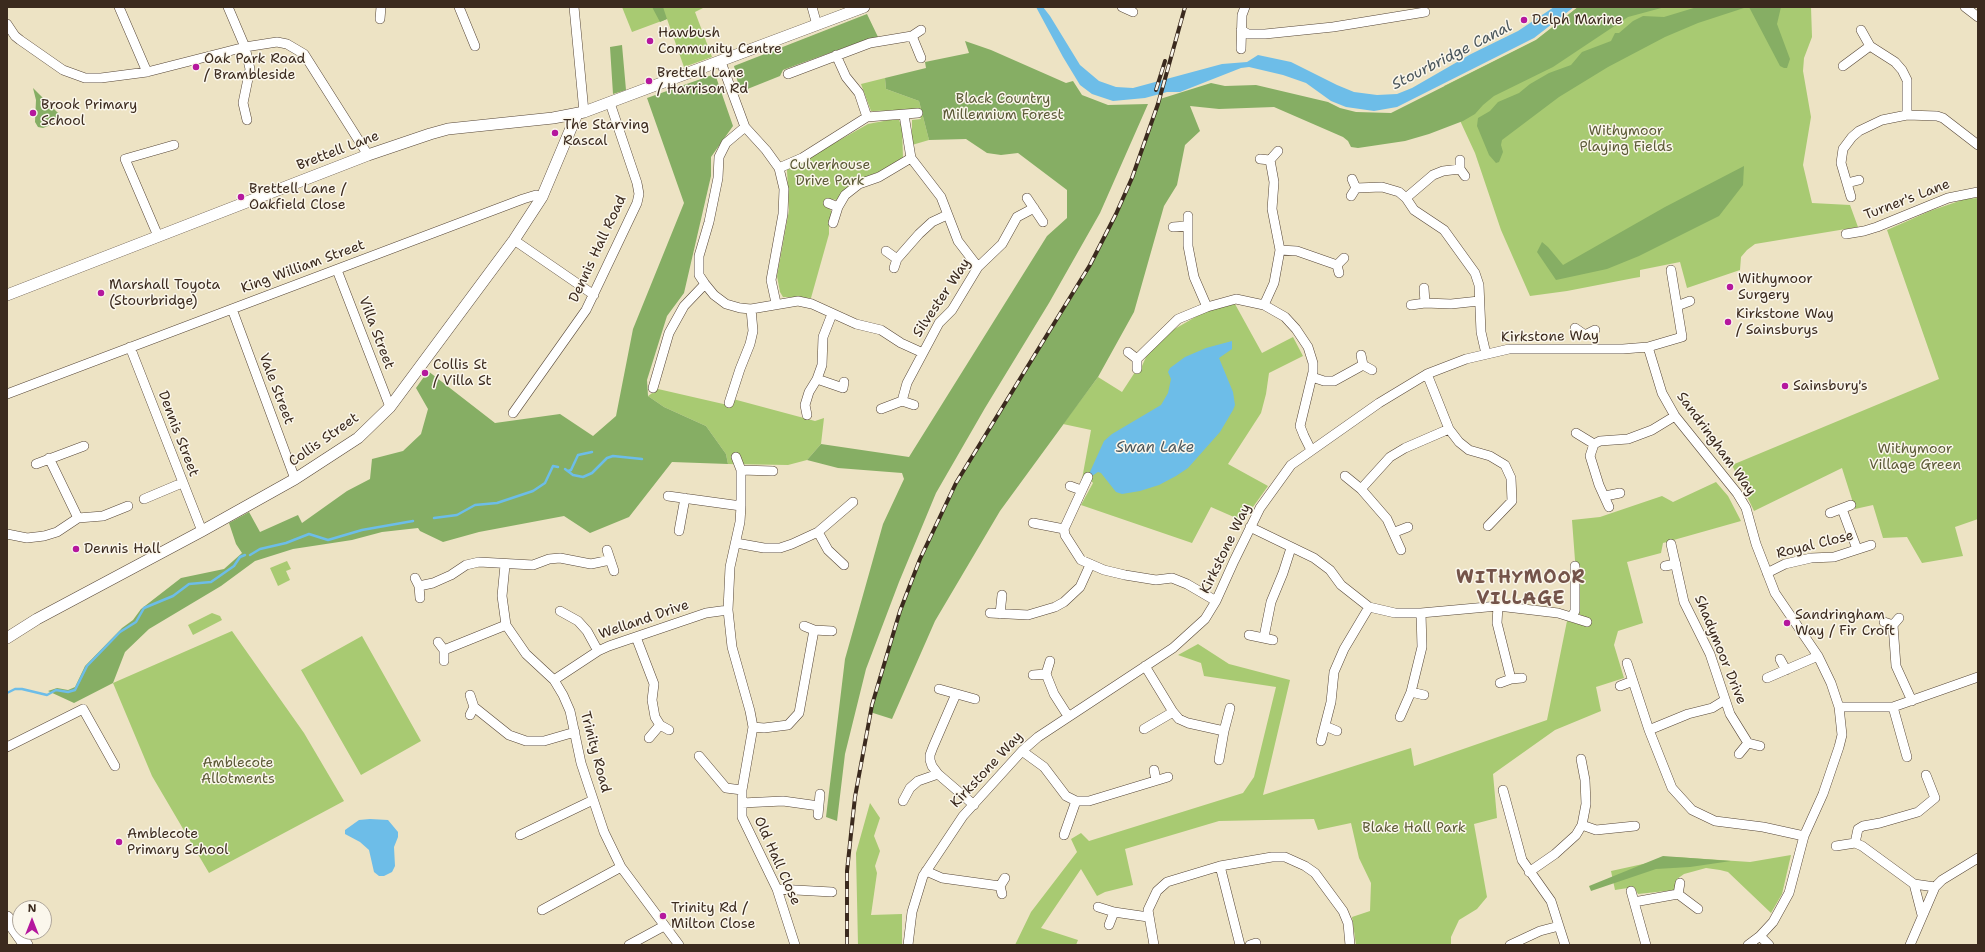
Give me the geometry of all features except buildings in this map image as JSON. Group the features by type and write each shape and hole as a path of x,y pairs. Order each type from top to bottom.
{"highway":[{"path":"7,918 26,945"}],"main road":[{"name":"Brettell Lane","path":"7,295 368,155 448,129 553,118 581,113 721,62 864,7"},
{"name":"Collis Street","path":"7,638 37,619 202,531 295,479 358,438 390,407 514,240 542,197 581,113"}],"street":[{"path":"119,7 147,72"},
{"path":"228,7 245,47 250,69 243,103 247,120"},
{"path":"380,19 381,7"},
{"path":"459,7 475,46"},
{"path":"574,7 581,113"},
{"path":"812,7 817,25"},
{"path":"1122,7 1133,12"},
{"path":"1241,49 1242,14 1245,7"},
{"path":"1241,30 1248,34 1266,34 1333,27 1425,12"},
{"path":"7,24 15,36 63,70 85,78 101,78 147,72 245,47 278,42 287,44 304,54 368,155"},
{"path":"788,74 870,43 912,36 921,30"},
{"path":"1861,30 1870,46 1895,62 1902,70 1907,80 1907,115"},
{"path":"912,36 921,58"},
{"path":"1843,66 1870,46"},
{"path":"836,55 846,77 859,93 867,116"},
{"path":"721,62 745,127 766,150 779,168 784,188 783,214 771,280 776,303"},
{"name":"Dennis Hall Road","path":"513,412 586,310 637,203 639,194 637,183 610,103"},
{"path":"779,168 802,158 867,116 918,113"},
{"path":"904,115 910,158 941,197 958,241 978,267"},
{"path":"1851,197 1841,156 1846,143 1859,131 1872,124 1882,120 1907,115 1929,115 1943,118 1978,145"},
{"path":"745,127 726,143 719,158 718,178 709,222 699,256 699,275 714,296 726,304 751,309 776,303 798,301 812,304 856,324 881,330 901,343 923,353"},
{"path":"158,236 125,159 174,145"},
{"path":"1270,160 1278,151"},
{"path":"833,223 838,207 845,195 859,184 879,177 910,158"},
{"path":"1260,159 1270,160"},
{"path":"1264,305 1274,283 1280,250 1272,209 1274,182 1270,160"},
{"path":"1406,198 1433,175 1444,171 1462,168"},
{"path":"1352,179 1356,188"},
{"path":"1847,183 1858,180"},
{"path":"1356,188 1391,188 1406,198 1414,210 1444,230 1475,273 1479,285 1481,332 1486,354"},
{"path":"1352,196 1356,188"},
{"name":"Turner's Lane","path":"1846,234 1864,232 1948,198 1978,192"},
{"name":"King William Street","path":"7,394 523,199 536,195 542,197"},
{"path":"1027,198 1043,222"},
{"path":"828,203 838,207"},
{"name":"Silvester Way","path":"902,401 907,383 939,323 952,310 978,267 1002,244 1017,217 1034,208"},
{"path":"894,268 897,259 919,234 932,222 947,215"},
{"path":"1188,216 1186,226 1194,277 1207,307"},
{"path":"1173,227 1186,226"},
{"path":"514,240 594,295"},
{"path":"1280,250 1297,251 1338,269 1344,258"},
{"path":"886,251 897,259"},
{"name":"Villa Street","path":"337,270 390,407"},
{"path":"1671,270 1677,306 1690,301"},
{"path":"653,388 669,333 684,306 705,284"},
{"path":"1424,288 1425,302"},
{"path":"1137,370 1137,359 1178,319 1207,307 1236,300 1264,305 1284,317 1300,335 1310,352 1313,363 1312,377 1300,426 1311,450"},
{"path":"1410,305 1425,302 1451,304 1479,300"},
{"name":"Kirkstone Way","path":"908,945 912,912 926,871 939,850 974,805 1022,751 1038,737 1173,648 1205,619 1216,601 1260,508 1291,465 1379,403 1427,374 1466,359 1486,354 1521,349 1623,349 1648,347 1682,337 1677,306"},
{"name":"Vale Street","path":"232,308 295,479"},
{"path":"729,403 750,344 753,331 751,309"},
{"path":"808,415 805,406 809,392 817,379 822,366 823,337 832,314"},
{"path":"1575,328 1585,335"},
{"path":"1585,335 1596,330"},
{"path":"1584,349 1585,335"},
{"name":"Dennis Street","path":"130,347 202,531"},
{"name":"Sandringham Way","path":"1648,347 1662,393 1675,416 1738,493 1746,508 1756,544 1775,592 1818,656 1831,683 1840,707 1842,735 1839,747 1823,794 1804,836 1789,893 1773,922 1760,936 1748,945"},
{"path":"1128,352 1137,359"},
{"path":"1312,377 1334,381 1362,360 1372,370"},
{"path":"1427,374 1449,429 1459,442 1469,450 1490,456 1505,465 1511,478 1512,501 1488,526"},
{"path":"817,379 843,388 844,382"},
{"path":"881,409 902,401 914,405"},
{"path":"1609,507 1599,485 1590,456 1594,444 1600,441 1628,439 1652,430 1675,416"},
{"path":"1361,489 1390,457 1405,448 1449,429"},
{"path":"1576,433 1594,444"},
{"path":"36,464 84,446"},
{"name":"Old Hall Close","path":"736,457 741,470 741,506 740,522 730,567 728,610 732,647 753,727 742,790 742,817 777,889 795,945"},
{"path":"49,458 78,518"},
{"path":"741,470 773,471"},
{"path":"1345,476 1361,489 1387,519 1401,550"},
{"path":"1088,477 1064,529 1065,535 1081,560 1090,565 1125,575 1156,580 1172,578 1187,584 1216,601"},
{"path":"144,499 182,483"},
{"path":"1070,486 1081,490"},
{"path":"1605,496 1620,493"},
{"path":"668,496 741,506"},
{"path":"679,531 685,498"},
{"path":"1512,501 1522,502"},
{"path":"736,543 764,548 780,548 792,544 818,532 853,502"},
{"path":"1830,513 1851,505"},
{"path":"7,534 27,538 44,536 56,532 78,518 103,516 128,506"},
{"path":"1842,509 1857,549"},
{"path":"1033,524 1064,529"},
{"path":"1250,527 1290,548 1314,558 1330,570 1342,585 1369,607 1395,613 1422,613 1498,606 1536,609 1572,616 1587,622"},
{"path":"1394,532 1408,527"},
{"path":"818,532 828,550 844,565"},
{"name":"Shadymoor Drive","path":"1671,544 1684,602 1710,654 1725,700 1737,726 1748,743"},
{"name":"Royal Close","path":"1767,573 1785,564 1811,558 1834,557 1871,545"},
{"path":"1249,635 1268,639 1271,602 1290,548"},
{"path":"607,550 614,571"},
{"path":"420,598 417,582 439,580 466,565 479,562 505,565 532,565 549,559 560,558 591,564 610,560"},
{"path":"1665,566 1676,564"},
{"name":"Trinity Road","path":"505,565 502,596 506,625 526,654 554,680 563,695 570,711 581,763 604,832 621,867 679,945"},
{"path":"990,613 1028,615 1055,607 1064,602 1080,587 1090,565"},
{"path":"1572,616 1575,611 1575,566"},
{"path":"1000,614 1002,595"},
{"path":"1498,606 1497,623 1511,679"},
{"path":"1321,740 1331,702 1334,672 1344,649 1369,607"},
{"name":"Welland Drive","path":"554,680 598,651 706,613 728,610"},
{"path":"560,611 578,621 587,631 598,651"},
{"path":"1400,717 1412,692 1422,647 1422,613"},
{"path":"1892,622 1896,666 1912,701"},
{"path":"444,650 506,625"},
{"path":"804,626 814,630 832,632"},
{"path":"753,727 764,728 788,725 799,713 814,630"},
{"path":"636,637 654,684 652,710 654,717 660,725 669,730"},
{"path":"438,642 444,650 444,661"},
{"path":"1768,678 1818,656"},
{"path":"1780,659 1786,670"},
{"path":"1050,661 1046,674 1054,694 1068,716"},
{"path":"1627,663 1649,730 1672,788 1692,810 1715,821 1763,827 1804,836"},
{"path":"1145,666 1173,712 1179,719 1188,723 1224,731"},
{"path":"1033,675 1046,674"},
{"path":"1500,683 1511,679 1522,678"},
{"path":"1620,686 1633,681"},
{"path":"1840,707 1893,707 1977,681"},
{"path":"939,689 975,699"},
{"path":"1412,692 1424,696"},
{"path":"956,694 930,755 932,766 938,774 974,805"},
{"path":"470,695 472,711 519,739 544,741 575,732"},
{"path":"1649,730 1688,714 1712,708 1725,700"},
{"path":"7,747 81,706 115,766"},
{"path":"1893,707 1907,757"},
{"path":"1219,760 1230,708"},
{"path":"1144,729 1173,712"},
{"path":"649,738 660,725"},
{"path":"1325,726 1337,731"},
{"path":"1740,754 1748,743 1760,746"},
{"path":"1022,751 1044,767 1066,796 1076,801 1089,801 1168,777"},
{"path":"698,756 726,788 742,790"},
{"path":"1530,872 1555,854 1576,835 1582,825 1586,804 1585,780 1581,759"},
{"path":"1154,770 1156,780"},
{"path":"903,801 910,788 918,781 938,774"},
{"path":"1855,844 1856,833 1863,826 1880,823 1918,812 1935,798 1926,776"},
{"path":"1503,790 1522,860 1551,901 1565,945"},
{"path":"742,804 783,801 818,810 820,794"},
{"path":"520,835 593,800"},
{"path":"1064,835 1076,801"},
{"path":"1498,811 1508,809"},
{"path":"1582,825 1596,830 1636,826"},
{"path":"1836,846 1855,844 1862,846 1914,884 1935,887"},
{"path":"1154,945 1148,917 1152,900 1167,882 1220,866 1272,857 1285,857 1305,866 1315,873 1343,911 1348,923 1350,945"},
{"path":"1910,945 1935,887 1942,880 1978,858"},
{"path":"1220,866 1240,945"},
{"path":"542,910 621,867"},
{"path":"926,871 942,878 1001,890 1005,878"},
{"path":"1678,894 1680,884"},
{"path":"1914,884 1922,916"},
{"path":"777,889 832,892"},
{"path":"1631,891 1646,945"},
{"path":"1634,902 1678,894 1698,909"},
{"path":"1098,907 1114,912 1148,917"},
{"path":"1109,925 1114,912"},
{"path":"629,945 664,926"},
{"path":"1510,945 1540,931 1560,926"},
{"path":"1760,936 1769,945"}],"green space":[{"path":"622,7 705,7 695,12 712,57 684,67 667,19 632,32"},
{"path":"652,7 663,7 667,19 660,22"},
{"name":"Withymoor Playing Fields","path":"1578,7 1811,7 1812,37 1804,58 1803,71 1811,117 1803,165 1812,203 1850,205 1858,227 1755,244 1741,257 1740,270 1687,288 1680,262 1640,270 1640,277 1567,291 1530,296 1501,230 1475,153 1444,86 1536,40"},
{"path":"1578,7 1665,7 1628,17 1553,67 1494,96 1475,114 1463,121 1429,134 1405,141 1358,148 1351,147 1348,141 1343,137 1274,107 1219,109 1190,106 1200,131 1185,145 1177,185 1164,206 1134,312 1098,377 1000,511 935,621 892,719 870,712 891,638 905,599 920,559 946,504 972,456 1100,249 1123,199 1160,99 1211,83 1225,86 1256,85 1328,102 1340,108 1356,112 1391,113 1536,40"},
{"path":"1697,7 1747,7 1698,23 1665,37 1608,67 1559,97 1502,140 1501,145 1503,152 1499,162 1496,163 1489,155 1477,126 1478,118 1490,111 1498,102 1519,93 1530,84 1549,73 1571,65 1582,52 1611,41 1615,33 1619,33 1633,21 1643,16 1664,17"},
{"path":"1749,7 1781,7 1777,24 1790,59 1787,68 1780,66"},
{"path":"867,14 878,37 783,70 780,76 740,92 734,66"},
{"name":"Black Country Millennium Forest","path":"965,41 991,50 1066,83 1073,81 1082,95 1108,105 1148,104 1100,213 1049,303 985,408 936,493 899,582 866,669 845,754 837,821 826,817 845,659 883,524 904,479 902,473 838,468 807,460 821,444 909,457 1047,236 1067,218 1067,190 1018,153 1001,155 987,153 966,139 929,140 919,101 886,89 885,78 926,68 925,62 969,53"},
{"path":"622,45 626,90 613,94 610,47"},
{"path":"715,74 733,126 711,157 711,176 684,293 667,316 647,380 648,396 664,407 706,426 726,454 728,464 672,462 629,517 590,533 564,516 479,532 443,542 420,531 418,528 382,532 352,540 293,549 255,561 221,586 149,629 125,652 113,683 74,703 48,691 57,688 68,690 75,687 85,666 122,628 133,620 141,609 181,578 224,569 242,553 236,544 229,523 249,512 260,532 298,515 302,523 347,491 370,479 372,459 403,451 421,434 428,409 416,388 428,371 495,423 560,414 593,436 616,416 633,329 684,203 647,98"},
{"path":"885,78 886,89 919,101 929,140 912,145 912,120 921,119 917,110 871,111 861,84"},
{"path":"33,88 60,115 48,126 43,128 38,127 35,122 36,100"},
{"name":"Culverhouse Drive Park","path":"889,120 899,120 902,127 903,158 891,167 856,181 838,200 829,199 828,203 832,214 829,225 829,234 811,298 783,297 780,292 777,276 789,210 787,170 868,124"},
{"path":"1744,166 1743,185 1719,216 1639,256 1607,269 1556,280 1537,252 1542,242 1563,265 1665,207"},
{"name":"Withymoor Village Green","path":"1978,198 1978,519 1955,527 1963,556 1922,563 1907,537 1883,538 1873,505 1855,509 1842,468 1754,511 1732,465 1939,379 1887,230 1930,211 1965,199"},
{"path":"1235,304 1262,353 1293,337 1303,356 1269,373 1261,413 1228,464 1268,486 1243,521 1211,507 1192,543 1081,505 1093,483 1088,477 1082,479 1091,430 1063,424 1098,377 1122,392 1137,369 1142,366 1146,357 1166,334 1204,312"},
{"path":"658,389 732,406 733,399 815,421 824,418 821,444 807,460 788,465 728,464 726,454 706,426 664,407 648,396"},
{"name":"Blake Hall Park","path":"1716,482 1728,496 1741,521 1663,543 1661,553 1627,562 1643,623 1618,631 1614,645 1624,678 1596,687 1601,711 1555,730 1493,774 1497,818 1474,824 1487,897 1477,909 1459,920 1451,937 1451,945 1356,945 1352,917 1370,911 1371,883 1359,858 1351,823 1318,830 1314,819 1219,821 1125,849 1133,885 1105,892 1097,896 1081,869 1041,928 1078,940 1076,945 1015,945 1031,912 1077,852 1071,839 1081,833 1089,841 1243,793 1254,777 1276,687 1204,676 1201,663 1178,655 1198,644 1229,664 1290,680 1263,795 1411,748 1414,766 1547,720 1567,621 1589,627 1591,620 1579,614 1572,520 1600,517 1662,496 1673,502"},
{"path":"287,561 291,569 286,571 290,580 278,586 270,568"},
{"path":"212,613 220,616 222,620 193,635 188,625"},
{"name":"Amblecote Allotments","path":"232,631 304,733 344,801 209,873 152,776 113,683"},
{"path":"362,636 421,741 361,775 301,670"},
{"path":"870,803 880,818 874,836 880,851 875,866 877,873 871,915 902,914 902,945 858,945 856,853"},
{"path":"1791,855 1782,894 1771,913 1728,872 1706,868 1684,874 1677,879 1675,890 1638,894 1634,887 1615,890 1611,871 1675,857 1750,862"},
{"path":"1663,856 1731,861 1690,867 1656,869 1591,891 1589,886"}],"water":[{"path":"1036,7 1043,7 1050,16 1080,65 1099,81 1116,87 1133,88 1222,64 1247,62 1258,55 1291,62 1354,92 1377,95 1397,94 1412,88 1471,54 1518,31 1554,7 1574,7 1534,38 1397,107 1374,111 1346,107 1331,101 1306,83 1283,75 1249,67 1241,68 1180,92 1167,92 1145,98 1113,101 1092,94 1080,85"},
{"name":"Swan Lake","path":"1232,341 1232,349 1219,358 1233,392 1235,405 1220,432 1188,468 1159,485 1140,491 1122,494 1116,492 1101,473 1098,472 1092,476 1089,474 1104,441 1112,434 1161,405 1168,393 1171,379 1168,372 1170,368 1185,357 1206,348"},
{"path":"359,820 388,820 398,832 398,837 394,847 395,866 392,872 384,876 379,876 374,872 369,850 360,842 345,834 345,830"}],"waterway":[{"path":"568,471 571,470 578,455 592,452"},
{"path":"565,469 573,475 583,477 592,473 607,458 613,456 642,459"},
{"path":"434,518 457,515 475,505 497,503 533,491 545,483 553,466 558,467"},
{"path":"250,555 260,549 286,543 309,534 328,540 362,530 413,521"},
{"path":"7,693 15,689 22,689 47,695 56,690 68,692 75,690 87,666 120,632 136,622 144,608 173,596 189,584 211,582 234,566 240,557 245,555"}],"railway":[{"path":"847,945 847,871 855,797 872,705 900,611 920,559 956,483 1090,265 1116,214 1132,178 1158,104 1185,7"},
{"path":"1156,90 1165,61"}],"place":[{"name":"Delph Marine","path":"1524,20"},
{"name":"Hawbush Community Centre","path":"650,41"},
{"name":"Oak Park Road / Brambleside","path":"196,67"},
{"name":"Brettell Lane / Harrison Rd","path":"649,81"},
{"name":"Brook Primary School","path":"33,113"},
{"name":"The Starving Rascal","path":"555,133"},
{"name":"Brettell Lane / Oakfield Close","path":"241,197"},
{"name":"Withymoor Surgery","path":"1730,287"},
{"name":"Marshall Toyota (Stourbridge)","path":"101,293"},
{"name":"Kirkstone Way / Sainsburys","path":"1728,322"},
{"name":"Collis St / Villa St","path":"425,373"},
{"name":"Sainsbury's","path":"1785,386"},
{"name":"Dennis Hall","path":"76,549"},
{"name":"Sandringham Way / Fir Croft","path":"1787,623"},
{"name":"Amblecote Primary School","path":"119,842"},
{"name":"Trinity Rd / Milton Close","path":"663,916"}],"district":[{"name":"WITHYMOOR VILLAGE","path":"1521,588"}],"water label":[{"name":"Stourbridge Canal","path":"1452,56"}]}
